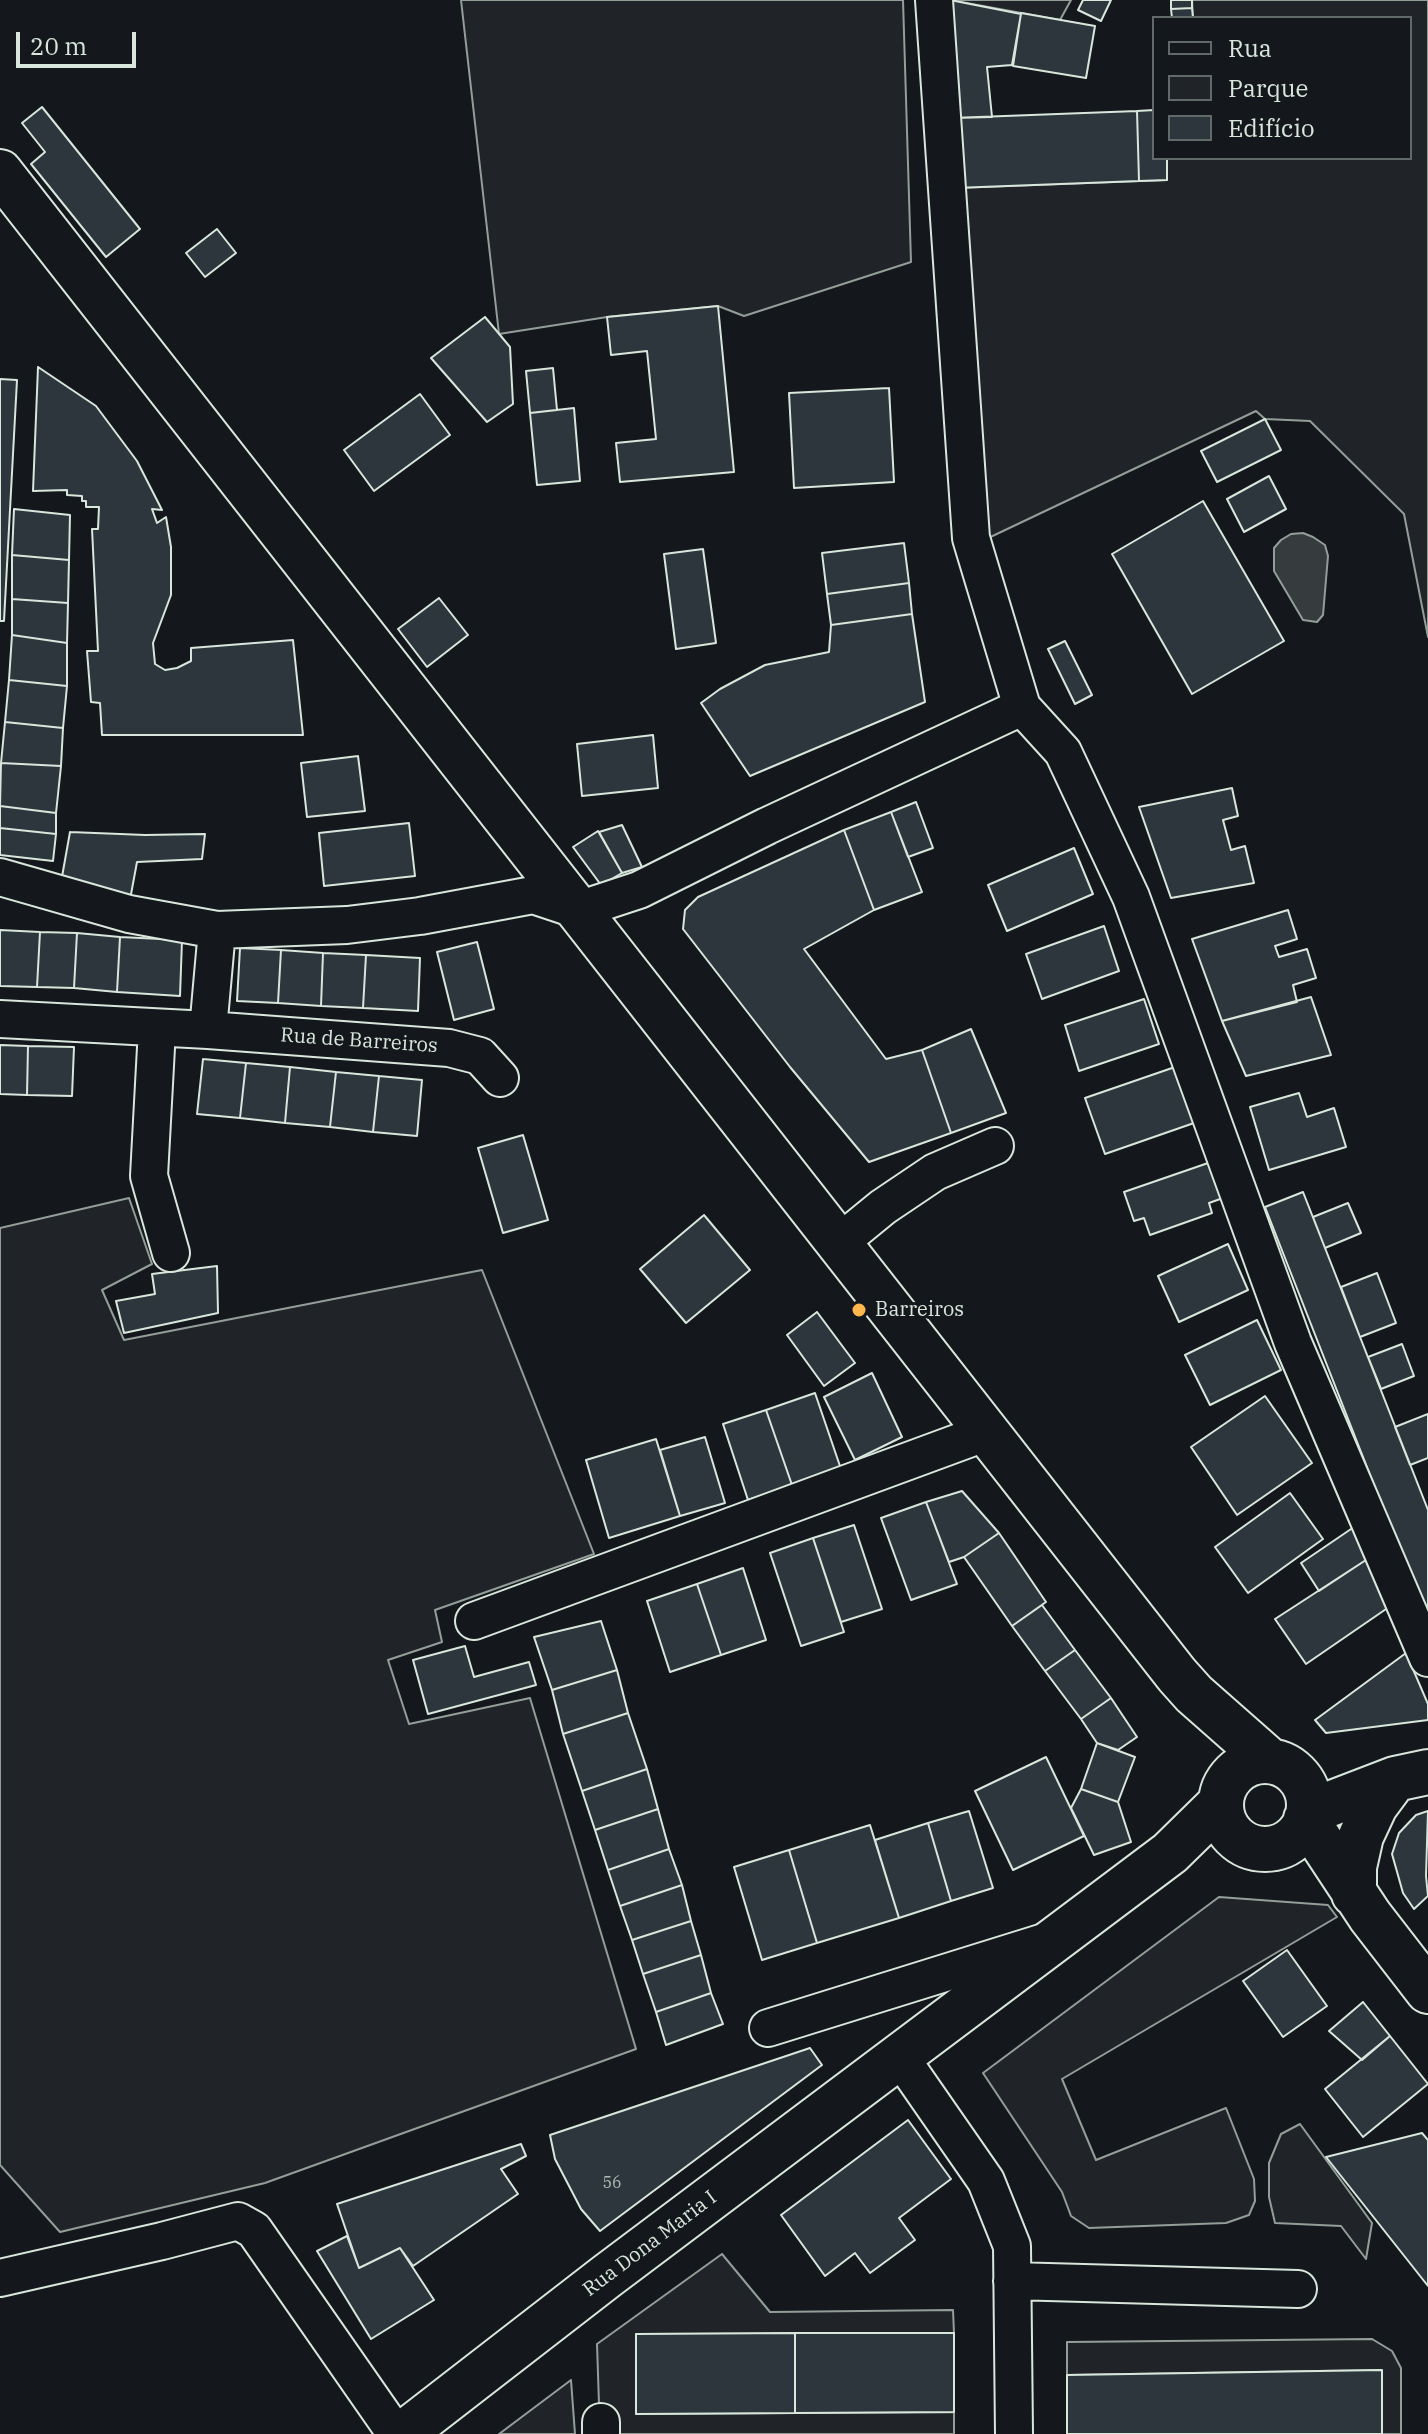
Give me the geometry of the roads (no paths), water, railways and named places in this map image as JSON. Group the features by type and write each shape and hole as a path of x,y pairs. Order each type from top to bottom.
{"main road":[{"path":"0,172 1428,1991"},
{"path":"1194,1694 1222,1796 1222,1816 1228,1829 1238,1840 1285,1810"},
{"name":"Rua Dona Maria I","path":"403,2434 1170,1853 1222,1796 1237,1770 1247,1764 1285,1810"},
{"path":"1170,1853 1285,1810 1412,1776"},
{"path":"1354,1894 1354,1867 1361,1836 1375,1806 1412,1776"}],"street":[{"path":"934,0 971,538 1022,707 1063,752 1131,897 1293,1343 1428,1658"},
{"path":"0,877 129,914 217,930 347,925 533,895 578,910 639,890 767,826 1022,707"},
{"path":"208,1030 217,930"},
{"name":"Rua de Barreiros","path":"0,1019 208,1030 449,1048 480,1056 500,1078"},
{"path":"157,1029 149,1176 171,1253"},
{"path":"839,1243 883,1207 935,1172 995,1146"},
{"path":"474,1621 987,1432"},
{"path":"768,2028 1054,1939"},
{"path":"900,2057 986,2181 1012,2246 1014,2434"},
{"path":"0,2278 238,2221 254,2230 396,2434"},
{"path":"1012,2281 1298,2289"}],"place":[{"name":"Barreiros","path":"859,1310"}]}
